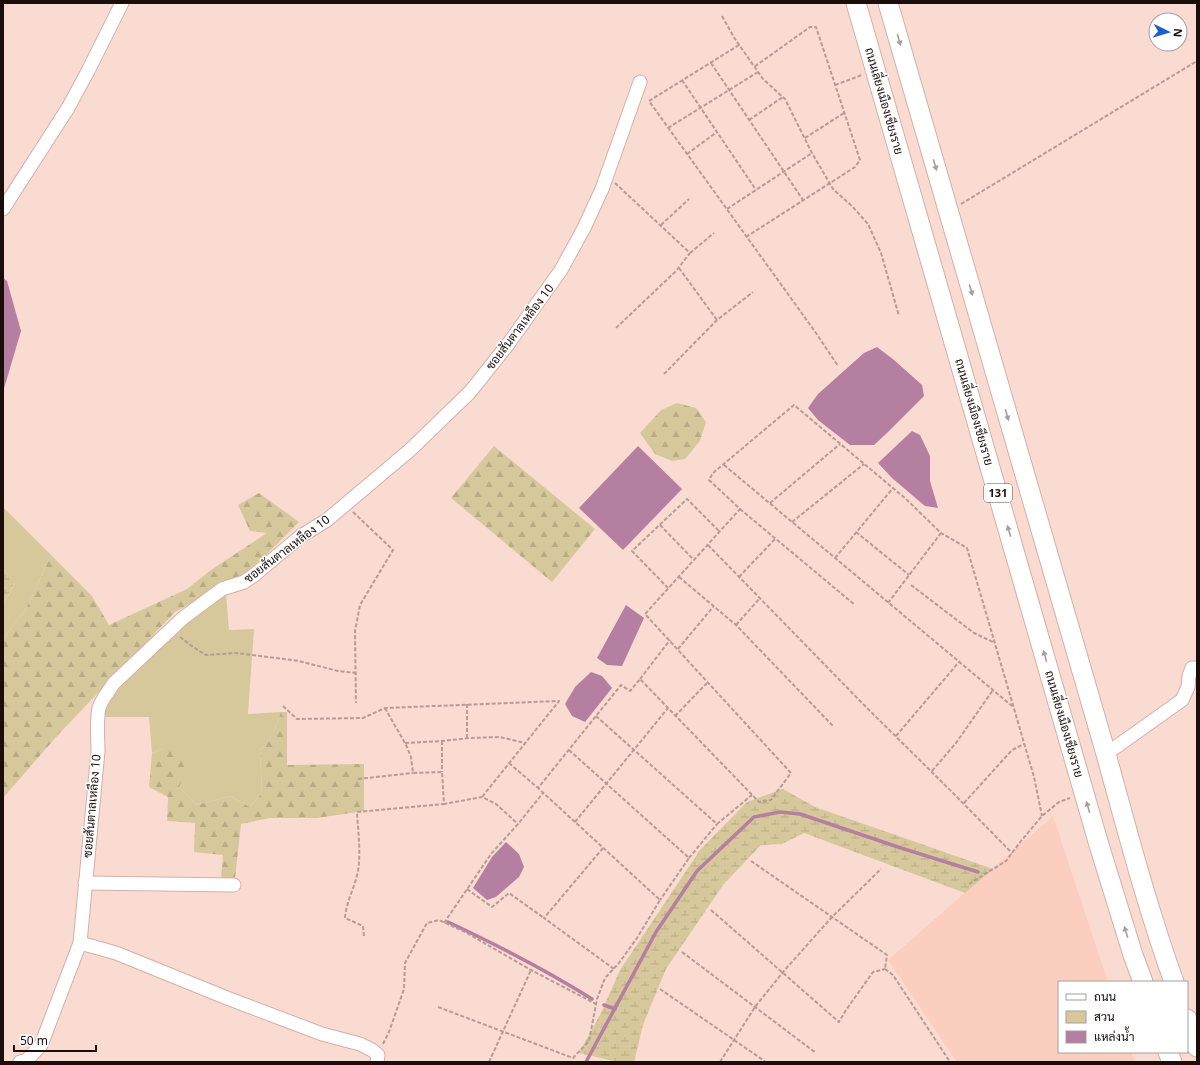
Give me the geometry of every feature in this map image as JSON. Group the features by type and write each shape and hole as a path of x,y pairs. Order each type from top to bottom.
{"highway":[{"name":"ถนนเลี่ยงเมืองเชียงราย","path":"856,3 1084,792 1133,955 1143,981"},
{"name":"131","path":"888,3 1106,754 1133,853 1161,946 1174,981"},
{"path":"1133,955 1161,946"},
{"path":"1188,1022 1197,1047"}],"street":[{"path":"3,209 68,108 122,3"},
{"name":"ซอยสันตาลเหลือง 10","path":"20,1062 27,1060 41,1045 80,943 98,751 99,707 114,683 183,618 222,590 244,582 253,576 301,536 327,520 410,450 470,392 509,343 561,270 584,228 602,188 640,82"},
{"path":"1106,754 1182,700 1188,687 1189,676 1192,668 1197,668"},
{"path":"85,883 234,885"},
{"path":"80,943 116,953 227,998 322,1034 360,1044 372,1050 377,1059"}],"path":[{"path":"722,16 739,45 763,79 785,99 833,189 853,207 868,224 881,253 899,316"},
{"path":"746,237 855,167 860,160 816,27 810,27 754,67"},
{"path":"739,45 649,100 838,366"},
{"path":"948,212 1197,61"},
{"path":"711,63 803,200"},
{"path":"835,85 875,70"},
{"path":"668,128 758,72"},
{"path":"682,80 756,190"},
{"path":"749,120 783,97"},
{"path":"805,138 844,114"},
{"path":"687,154 717,132"},
{"path":"726,209 812,152"},
{"path":"607,175 690,253"},
{"path":"661,225 689,199"},
{"path":"616,328 679,268 690,253 714,233"},
{"path":"679,268 718,320"},
{"path":"664,374 718,320 753,292"},
{"path":"855,605 775,539 709,480 713,473 723,464 794,405 906,499 941,533 967,548 1034,777 1042,816"},
{"path":"770,503 840,444"},
{"path":"723,464 1013,707"},
{"path":"792,522 864,464"},
{"path":"835,558 893,488"},
{"path":"668,588 632,551 688,499 720,532"},
{"path":"344,505 393,550 360,605 355,631 356,703"},
{"path":"640,679 759,802 771,800 791,773 645,614 740,509"},
{"path":"660,525 694,560"},
{"path":"856,532 909,575"},
{"path":"888,603 941,533"},
{"path":"739,577 775,539"},
{"path":"708,545 1012,853"},
{"path":"679,577 736,626 833,726"},
{"path":"911,585 974,633 994,642"},
{"path":"736,626 760,598"},
{"path":"678,649 713,607"},
{"path":"171,629 193,647 206,655 236,654 299,661 338,671 356,673"},
{"path":"538,788 621,685 630,691 670,640"},
{"path":"896,736 959,662"},
{"path":"675,716 708,682"},
{"path":"932,772 956,743 993,690"},
{"path":"283,706 297,719 363,718 385,708 559,701 482,798"},
{"path":"467,704 468,738"},
{"path":"385,708 405,743 410,757 413,773"},
{"path":"575,822 668,708"},
{"path":"596,716 717,824"},
{"path":"405,743 500,737 525,743"},
{"path":"442,741 444,804"},
{"path":"964,803 1012,750 1024,744"},
{"path":"569,750 689,858"},
{"path":"509,763 660,900"},
{"path":"358,779 413,773 442,772"},
{"path":"969,884 1006,861 1021,840 1042,816 1059,802 1084,792"},
{"path":"444,923 491,854 543,793"},
{"path":"438,1007 573,1058 589,1041 596,1004 605,978 614,969 637,938 660,900 689,858 717,824 752,795"},
{"path":"364,936 363,926 345,918 346,910 358,872 360,854 357,812 444,804 482,798 496,804 518,824"},
{"path":"544,918 603,848"},
{"path":"751,861 887,955 885,969"},
{"path":"720,1062 754,1007 783,972 832,916 881,869"},
{"path":"467,889 492,907 509,893 614,969"},
{"path":"711,910 839,1022 873,972 885,969"},
{"path":"377,1059 389,1032 404,989 405,963 427,923 439,920 467,933 531,970 596,1004"},
{"path":"682,952 816,1053"},
{"path":"885,969 893,975 950,1062"},
{"path":"489,1062 531,970"},
{"path":"660,989 766,1062"}],"shaded area":[{"path":"1053,816 1108,981 1058,981 1058,1053 1131,1053 1135,1062 957,1062 888,960"}],"green space":[{"path":"677,403 696,408 706,422 700,441 685,459 672,461 655,454 640,433 661,410"},
{"path":"494,446 595,529 552,582 451,498"},
{"path":"259,493 299,522 265,556 241,576 175,612 57,736 3,798 3,639 26,609 51,555 92,596 109,625 187,589 211,570 267,533 250,531 238,505"},
{"path":"3,507 51,555 26,609 3,639 3,604 15,583 3,569"},
{"path":"3,569 15,582 3,604"},
{"path":"226,594 229,630 254,629 248,714 281,712 271,737 260,750 262,793 250,807 230,796 197,805 179,787 162,749 152,753 149,717 101,717 114,688 179,625"},
{"path":"281,712 287,712 287,765 364,764 364,811 317,818 270,818 241,824 235,879 221,878 223,855 194,852 195,823 167,821 168,797 149,787 152,753 162,749 179,751 190,762 179,787 197,805 230,796 250,807 262,793 260,750 271,737"},
{"path":"783,789 815,807 993,869 965,893 804,833 782,844 761,845 723,885 666,969 643,1025 634,1062 618,1062 579,1053 601,1013 620,970 700,850 747,802"}],"water":[{"path":"3,278 7,281 21,331 3,392"},
{"path":"877,347 922,385 924,396 874,445 850,445 818,420 808,408 818,394 864,353"},
{"path":"912,431 920,435 930,456 930,481 938,508 925,506 892,478 878,463"},
{"path":"638,446 682,489 623,550 579,508"},
{"path":"626,605 644,618 622,666 607,665 597,658"},
{"path":"591,672 602,676 612,688 585,722 572,716 565,704 575,687"},
{"path":"506,842 519,854 524,867 519,877 496,897 487,900 473,888 492,857"}],"waterway":[{"path":"586,1062 656,932 697,871 754,817 780,812 800,814 978,872"},
{"path":"448,922 521,958 592,999"},
{"path":"604,1005 615,1009"}]}
